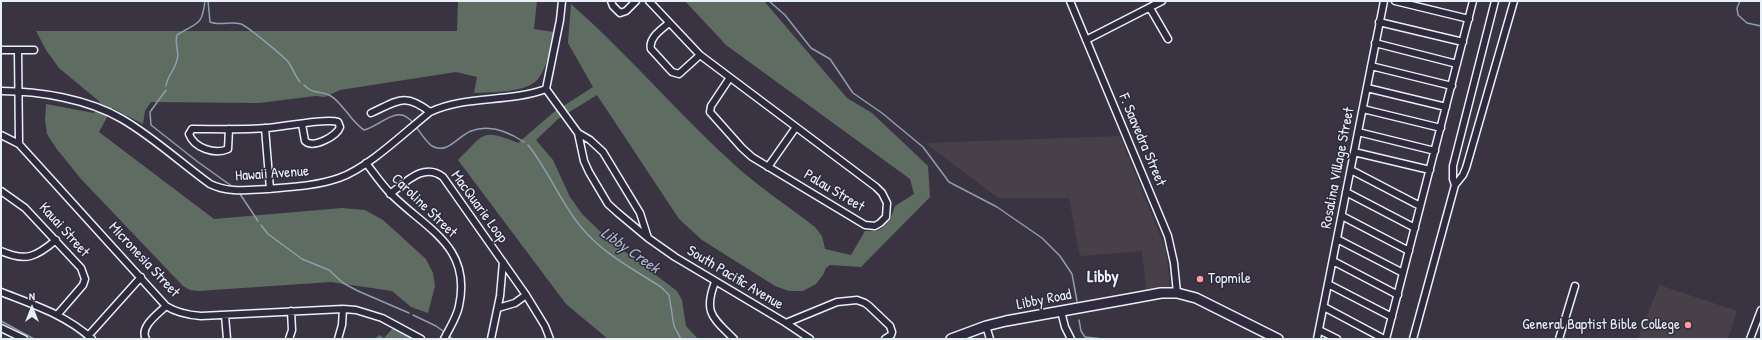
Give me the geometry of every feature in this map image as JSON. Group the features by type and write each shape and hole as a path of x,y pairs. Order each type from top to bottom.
{"main road":[{"name":"Libby Road","path":"952,339 986,326 1155,294 1177,293 1196,298 1278,339"}],"street":[{"path":"546,90 560,20 562,1"},
{"path":"611,1 613,6 620,13 626,11 636,1"},
{"name":"Palau Street","path":"649,1 700,55 729,79 796,127 882,193 887,203 887,210 884,220 875,226 865,225 768,167 746,152 711,114 711,106 729,79"},
{"name":"F. Saavedra Street","path":"1070,1 1168,236 1174,263 1177,293"},
{"path":"1086,40 1162,1"},
{"name":"Rosalina Village Street","path":"1317,339 1384,1"},
{"path":"1395,1 1469,19"},
{"path":"1324,308 1385,339 1398,295 1473,1"},
{"path":"1455,185 1453,179 1453,166 1495,2 1488,1"},
{"path":"1413,339 1455,185 1463,175 1466,168 1514,1"},
{"path":"1150,8 1168,39"},
{"path":"1380,22 1463,42"},
{"path":"669,23 651,40 650,44 651,49 672,72 679,74 700,55"},
{"path":"1375,43 1457,64"},
{"path":"1,50 34,50"},
{"path":"1,135 20,144 18,50"},
{"path":"1371,66 1452,86"},
{"path":"1367,88 1446,107"},
{"name":"Hawaii Avenue","path":"1,91 40,93 77,102 114,114 210,184 220,189 235,190 270,189 328,181 356,170 430,112 443,106 455,103 520,97 546,90"},
{"name":"South Pacific Avenue","path":"546,90 578,133 590,140 602,152 640,213 648,238"},
{"path":"371,113 405,99 414,101 430,112"},
{"path":"1362,109 1441,128"},
{"path":"229,129 230,146 224,151 203,149 193,141 189,134 192,129 265,128 302,124 335,121 340,124 340,126 335,133 316,143 310,144 305,141 302,124"},
{"path":"768,167 796,127"},
{"path":"265,128 270,189"},
{"path":"1358,132 1435,151"},
{"name":"South Pacific Avenue","path":"578,133 584,161 594,183 608,204 648,238 675,257 786,323 810,339"},
{"name":"Micronesia Street","path":"20,144 142,277 166,306 183,314 192,316 292,310 342,309 362,312 382,318 421,339"},
{"path":"1354,152 1430,170"},
{"name":"Caroline Street","path":"366,163 390,194 435,231 449,246 458,266 462,290 459,308 444,339"},
{"path":"1351,170 1420,206"},
{"name":"MacQuarie Loop","path":"390,194 421,172 429,171 438,174 447,183 526,295 545,326 550,339"},
{"name":"Kauai Street","path":"1,191 25,208 81,268 85,279 83,285 58,314"},
{"path":"1346,192 1415,228"},
{"path":"1342,216 1409,251"},
{"path":"1337,239 1403,273"},
{"path":"1,251 26,258 42,252 56,240"},
{"path":"1333,261 1398,295"},
{"name":"MacQuarie Loop","path":"491,339 498,308 503,262"},
{"path":"1,292 58,314 90,337 142,277"},
{"path":"715,282 710,295 710,311 714,318 734,339"},
{"path":"1328,284 1392,317"},
{"path":"1559,339 1575,286"},
{"path":"498,308 515,303 526,295"},
{"path":"786,323 837,302 857,300 866,302 890,326 892,332 891,335 885,339"},
{"path":"146,339 144,334 145,328 166,306"},
{"path":"338,339 342,325 342,309"},
{"path":"289,339 292,330 292,310"},
{"path":"1750,339 1761,310"},
{"path":"1061,311 1065,327 1071,339"},
{"path":"225,315 226,339"},
{"path":"986,326 990,339"},
{"path":"1,328 24,339"},
{"path":"1319,330 1337,339"}],"shaded area":[{"path":"1120,136 1166,250 1170,288 1146,289 1142,251 1080,256 1069,198 998,198 925,143"},
{"name":"General Baptist Bible College","path":"1659,285 1737,311 1728,339 1638,339"}],"green space":[{"path":"458,1 537,1 534,29 554,32 544,68 538,79 533,84 508,91 474,93 477,77 456,72 340,90 325,97 315,96 259,103 151,102 145,111 143,124 112,108 99,132 214,219 342,208 365,210 383,220 426,259 433,273 435,286 428,313 411,307 392,291 331,282 198,291 190,290 183,286 81,179 56,148 47,134 45,120 46,104 94,113 100,102 59,68 46,50 36,31 457,31"},
{"path":"685,1 764,1 847,98 872,113 928,166 930,197 861,267 830,265 826,268 816,284 803,291 789,291 775,286 702,240 679,219 597,95 558,119 536,140 553,160 570,197 582,214 608,239 677,291 682,300 686,326 698,339 608,339 566,304 458,160 478,139 484,136 496,135 518,143 554,112 593,87 568,43 571,4 614,44 696,128 738,168 766,191 815,227 822,236 825,249 851,255 865,231 877,231 882,228 890,220 895,206 914,194 910,179 726,45"},
{"path":"393,328 412,339 375,339 379,335 384,338"}],"waterway":[{"path":"166,86 178,57 176,41 177,35 200,20 205,1"},
{"name":"Libby Creek","path":"208,1 210,22 218,24 237,23 245,26 266,42 289,63 300,82"},
{"path":"769,1 785,15 811,48 830,59 853,93 882,113 923,147 949,182 997,207 1042,238 1060,256 1072,274 1077,301"},
{"path":"1740,1 1737,8 1738,15 1747,23 1761,26"},
{"name":"Libby Creek","path":"304,85 310,90 326,94 334,98 354,122 364,130 396,115 402,115 414,124"},
{"path":"166,90 150,112 151,125 233,187"},
{"name":"Libby Creek","path":"416,127 426,140 432,146 437,148 448,147 466,133 485,128 505,132 524,142"},
{"name":"Libby Creek","path":"528,145 574,217 589,236 608,253 661,287 669,295 674,326 681,339"},
{"path":"240,194 258,221"},
{"path":"261,225 268,234 302,259 329,270 343,283 358,291 409,313"},
{"path":"413,315 443,331"},
{"path":"1079,320 1081,331 1085,337 1103,339"},
{"path":"1,321 34,339"},
{"path":"449,336 453,339"}],"place":[{"name":"Topmile","path":"1200,279"},
{"name":"General Baptist Bible College","path":"1688,325"}],"district":[{"name":"Libby","path":"1103,277"}]}
